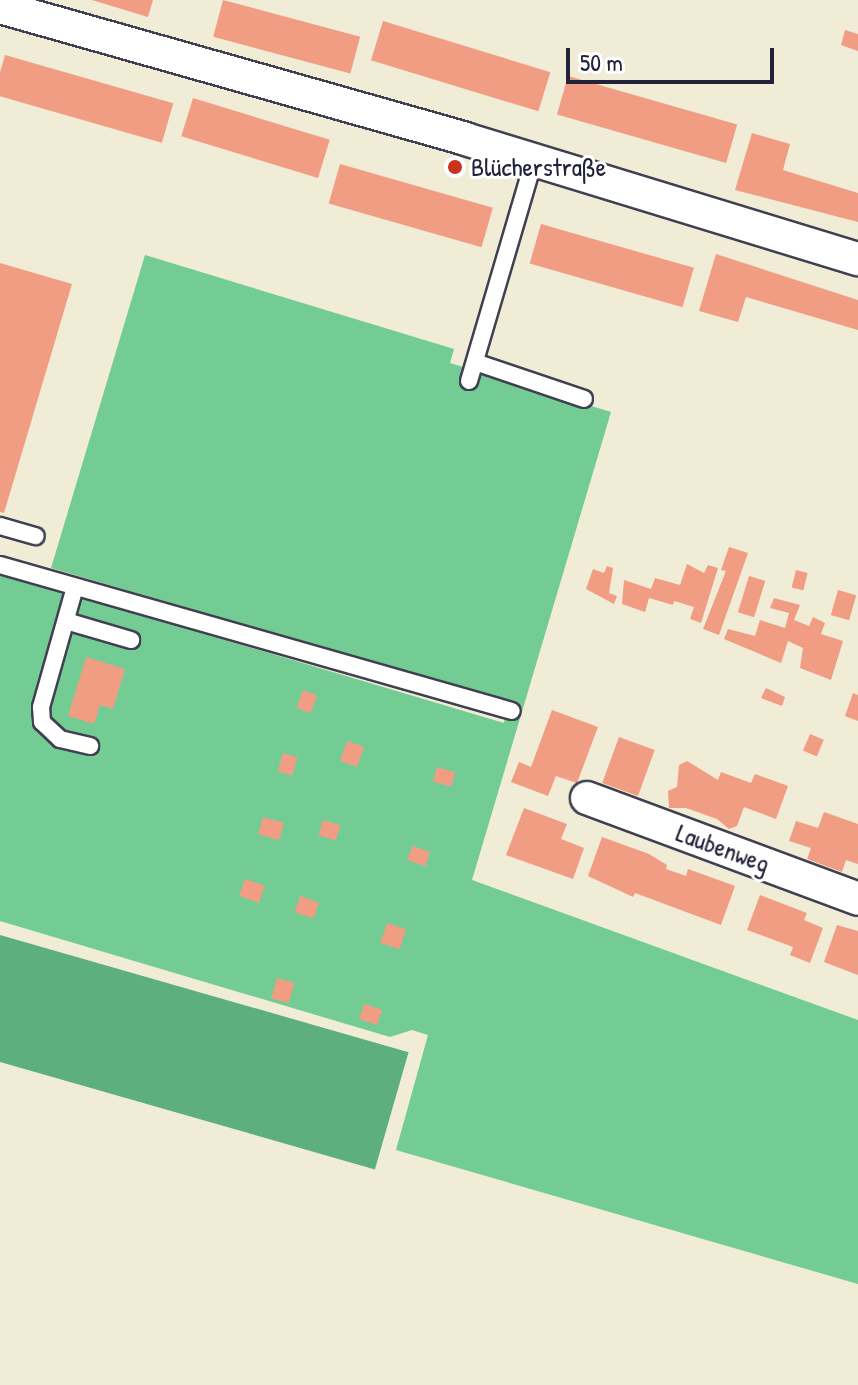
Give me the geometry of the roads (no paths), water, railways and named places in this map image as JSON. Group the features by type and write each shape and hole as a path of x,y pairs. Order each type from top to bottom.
{"street":[{"path":"0,7 534,160 858,259"},
{"name":"Laubenweg","path":"587,798 858,899"}],"lane":[{"path":"469,381 534,160"},
{"path":"475,362 584,399"},
{"path":"0,526 36,536"},
{"path":"0,565 512,711"},
{"path":"75,587 41,707 42,722 60,739 90,746"},
{"path":"66,621 131,640"}],"place":[{"name":"Blücherstraße","path":"455,167"}]}
